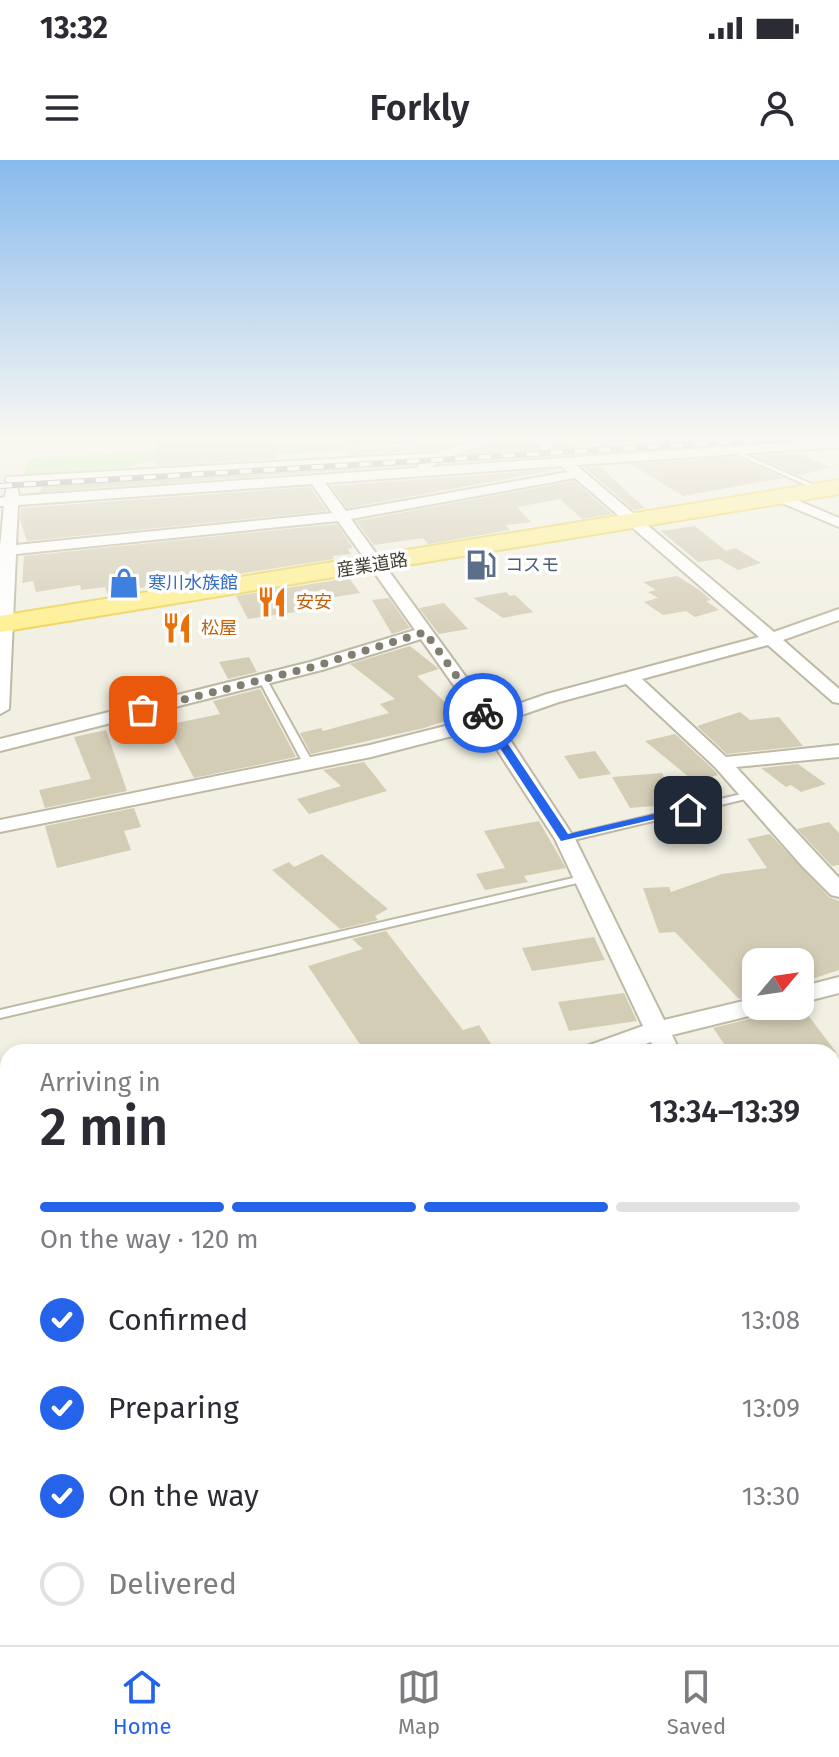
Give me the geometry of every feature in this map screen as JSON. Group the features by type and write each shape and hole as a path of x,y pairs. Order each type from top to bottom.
{"main road":[{"name":"産業道路","path":"3,624 714,508"}],"street":[{"path":"0,709 5,508"},
{"path":"336,508 488,721 565,839 663,1041 742,1011"},
{"path":"5,550 342,516 385,508"},
{"path":"619,508 839,698"},
{"path":"806,508 839,523"},
{"path":"0,826 371,751 488,721 629,677 770,639 839,614"},
{"path":"0,745 263,680 425,632"},
{"path":"629,677 722,763 839,890"},
{"path":"722,763 839,751"},
{"path":"814,991 839,985"}],"lane":[{"path":"263,680 308,763"},
{"path":"565,839 750,795"},
{"path":"0,1014 586,878"}],"building":[{"path":"21,508 325,508 327,511 27,541 20,520"},
{"path":"425,508 518,508 531,522 506,525 510,530 428,544 423,538 374,545 356,521"},
{"path":"570,508 605,508 612,514 582,519"},
{"path":"337,524 353,548 348,549 351,554 333,556 334,559 226,576 222,569 165,578 166,581 146,584 147,587 107,593 105,587 81,590 80,585 36,592 33,581 22,583 24,556"},
{"path":"695,526 726,551 735,548 761,563 738,570 719,559 698,562 661,531"},
{"path":"677,576 698,589 711,600 706,601 719,610 695,617 686,611 663,615 644,602 658,598 648,592 656,590 643,582"},
{"path":"349,578 360,593 311,601 316,609 248,619 236,596"},
{"path":"506,592 510,596 515,595 533,612 503,618 473,598"},
{"path":"389,598 410,628 392,634 372,600"},
{"path":"444,603 468,629 439,634 419,608"},
{"path":"410,646 439,669 417,676 460,716 424,728 311,754 300,733 321,728 323,731 389,713 380,704 395,699 350,664"},
{"path":"249,657 257,672 228,679 219,662"},
{"path":"260,689 296,757 194,778 166,725 220,714 213,701"},
{"path":"740,712 750,720 779,717 803,746 727,754 697,726"},
{"path":"106,730 127,791 45,808 39,790 91,779 74,737"},
{"path":"675,734 718,775 695,782 645,741"},
{"path":"595,751 611,774 579,779 564,756"},
{"path":"364,762 387,791 309,814 297,799 341,786 323,770"},
{"path":"798,764 826,784 801,792 791,785 786,787 761,768"},
{"path":"662,773 678,804 630,808 612,777"},
{"path":"134,808 141,827 124,831 131,850 57,868 45,826"},
{"path":"539,821 566,868 524,876 528,882 485,890 476,874 505,868 484,831"},
{"path":"829,822 839,833 839,865 832,866 797,829"},
{"path":"770,834 829,897 839,901 839,970 814,978 814,948 742,948 742,998 739,999 675,932 659,933 643,888 669,887 671,892 722,874 767,868 747,839"},
{"path":"322,854 388,909 375,916 378,920 340,929 272,870 289,862 294,867"},
{"path":"386,931 463,1030 479,1025 491,1044 360,1044 308,966 363,949 352,939"},
{"path":"594,937 605,960 532,971 522,948"},
{"path":"624,993 637,1021 569,1031 558,1002"},
{"path":"745,1020 812,1020 830,1044 724,1044 713,1028"}],"way so far":[{"path":"143,710 316,666 425,632 483,713"}],"place":[{"name":"コスモ","path":"481,565"},
{"name":"寒川水族館","path":"124,583"},
{"name":"安安","path":"272,602"},
{"name":"松屋","path":"177,628"}],"route":[{"path":"483,713 565,839 688,810"}]}
